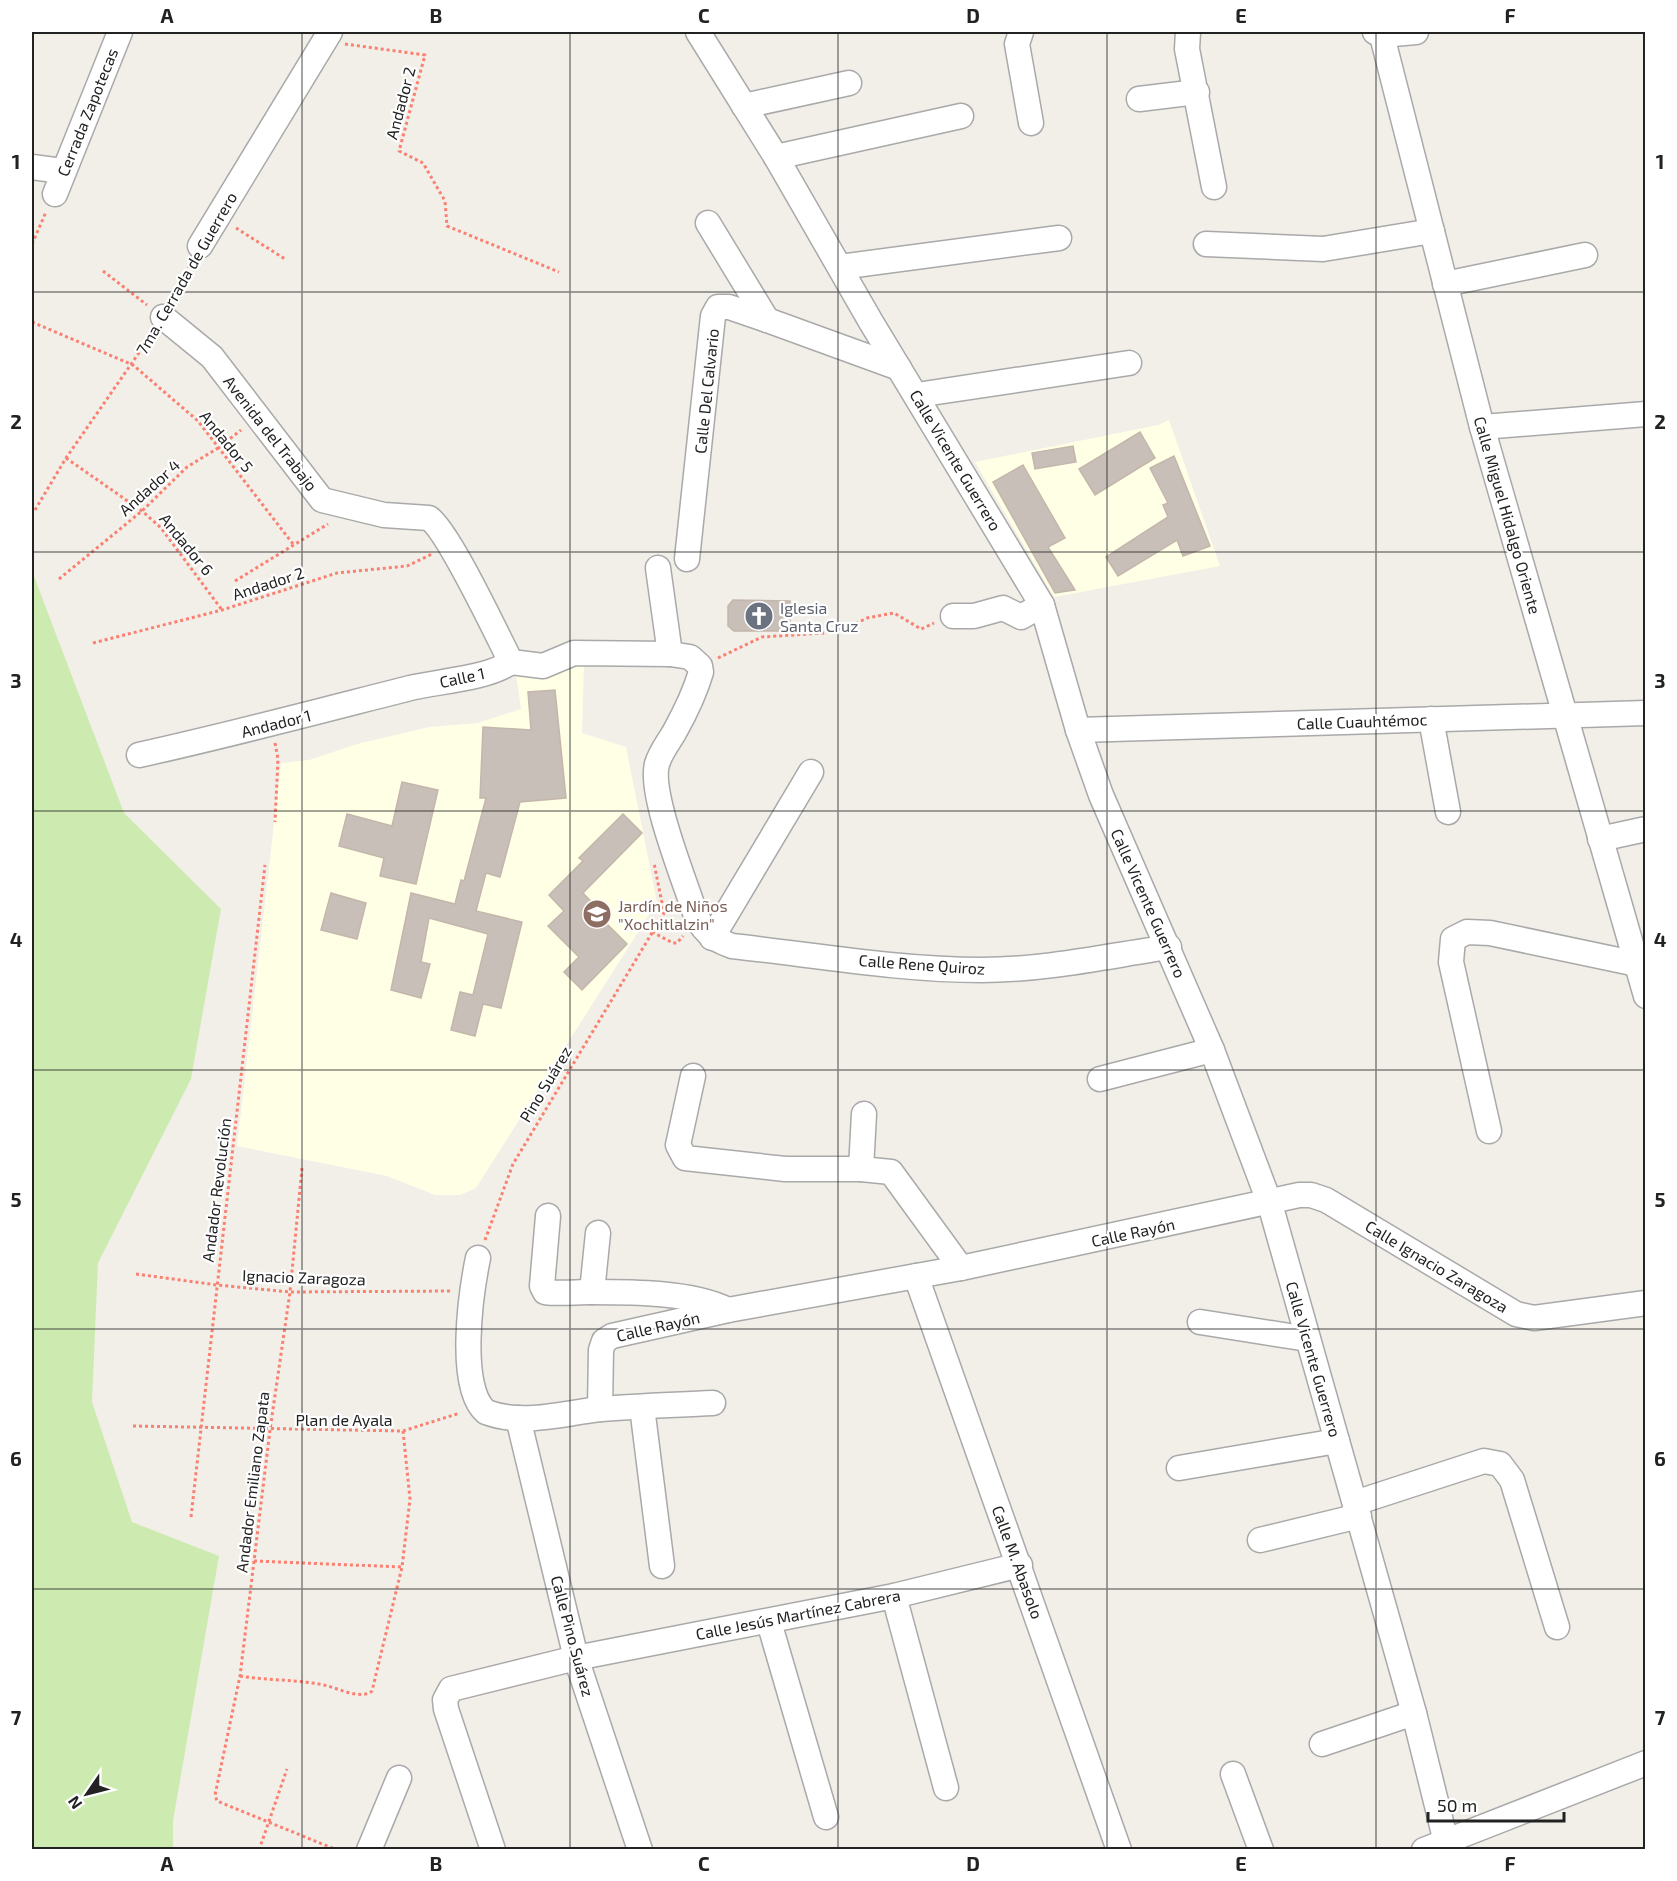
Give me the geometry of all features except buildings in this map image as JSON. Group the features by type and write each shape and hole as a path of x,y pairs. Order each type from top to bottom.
{"street":[{"name":"Cerrada Zapotecas","path":"58,183 120,32"},
{"name":"Calle Vicente Guerrero","path":"698,32 776,157 899,368 1042,605 1078,730 1105,804 1212,1050 1270,1204 1414,1713 1435,1846"},
{"path":"1021,32 1017,44 1031,123"},
{"path":"1188,32 1187,49 1214,187"},
{"path":"1379,32 1416,32"},
{"name":"Calle Miguel Hidalgo Oriente","path":"1379,32 1482,427 1646,996"},
{"name":"7ma. Cerrada de Guerrero","path":"200,246 327,36"},
{"path":"744,106 849,83"},
{"path":"1139,99 1197,92"},
{"path":"776,157 961,116"},
{"path":"32,167 58,183"},
{"path":"708,223 767,320"},
{"path":"1206,244 1323,249 1432,231"},
{"path":"840,267 1059,238"},
{"path":"1445,284 1586,255"},
{"name":"Calle Del Calvario","path":"687,559 713,316 718,307 723,306 767,320 899,368"},
{"name":"Avenida del Trabajo","path":"163,317 212,357 322,500 353,509 429,518 450,546 511,662"},
{"path":"917,395 1129,363"},
{"path":"1482,427 1646,414"},
{"path":"658,568 670,654"},
{"path":"953,616 974,616 1003,608 1021,617 1042,605"},
{"path":"511,662 543,666 574,652 670,654 690,657 700,666 698,682 675,732 661,753 656,773 661,807 694,910 699,923 712,938 811,772"},
{"name":"Calle 1","path":"412,687 496,670 511,662"},
{"name":"Andador 1","path":"140,755 271,726 412,687"},
{"name":"Calle Cuauhtémoc","path":"1078,730 1646,713"},
{"path":"1431,719 1448,812"},
{"path":"1600,839 1646,829"},
{"path":"1489,1131 1451,962 1453,939 1467,932 1490,933 1637,964"},
{"name":"Calle Rene Quiroz","path":"712,938 732,946 941,969 984,970 1021,968 1168,947"},
{"path":"1100,1079 1212,1050"},
{"path":"693,1076 678,1145 685,1158 785,1169 884,1170 898,1179 961,1268"},
{"path":"861,1169 864,1114"},
{"name":"Calle Ignacio Zaragoza","path":"1270,1204 1311,1195 1326,1200 1516,1314 1534,1318 1646,1303"},
{"name":"Calle Rayón","path":"600,1409 601,1350 607,1339 728,1310 961,1268 1270,1204"},
{"name":"Calle Rayón","path":"548,1216 544,1290 548,1293 592,1292 704,1300 728,1310"},
{"path":"592,1292 598,1233"},
{"path":"478,1258 471,1292 468,1353 478,1404 495,1415 518,1418 600,1409 713,1403"},
{"name":"Calle M. Abasolo","path":"915,1276 1020,1565 1119,1850"},
{"path":"1200,1322 1308,1339"},
{"path":"642,1407 662,1566"},
{"name":"Calle Pino Suárez","path":"518,1418 576,1658 640,1850"},
{"path":"1179,1468 1337,1441"},
{"path":"1260,1540 1357,1509 1484,1461 1500,1464 1512,1480 1557,1628"},
{"name":"Calle Jesús Martínez Cabrera","path":"493,1850 446,1709 447,1694 457,1686 576,1658 894,1596 1020,1565"},
{"path":"894,1596 946,1788"},
{"path":"769,1622 826,1817"},
{"path":"1322,1744 1414,1713"},
{"path":"1435,1846 1646,1763"},
{"path":"1233,1774 1260,1850"},
{"path":"369,1850 399,1778"}],"path":[{"name":"Andador 2","path":"327,36 425,55 399,151 423,164 445,201 447,226 559,272"},
{"path":"32,244 58,183"},
{"path":"217,217 285,259"},
{"name":"7ma. Cerrada de Guerrero","path":"35,510 66,458 133,365 163,317 200,246"},
{"path":"103,271 163,317"},
{"name":"Andador 5","path":"32,322 133,365 198,421 293,544"},
{"name":"Andador 4","path":"59,579 142,511 187,467 218,448 259,416"},
{"name":"Andador 6","path":"66,458 142,511 161,528 222,610"},
{"path":"236,581 353,509"},
{"name":"Andador 2","path":"93,643 222,610 337,573 406,566 450,546"},
{"path":"700,666 762,637 825,633 851,626 867,618 894,613 921,629 953,616"},
{"path":"271,726 278,759 275,822"},
{"name":"Andador Revolución","path":"191,1517 203,1429 217,1286 266,865"},
{"name":"Pino Suárez","path":"478,1258 513,1164 664,914 663,906"},
{"path":"652,932 677,943 681,940 694,910"},
{"name":"Andador Emiliano Zapata","path":"269,1822 215,1798 240,1676 270,1430 290,1292 302,1168"},
{"name":"Ignacio Zaragoza","path":"136,1274 217,1286 290,1292 471,1292"},
{"name":"Plan de Ayala","path":"133,1426 403,1431 452,1417 478,1404"},
{"path":"240,1676 266,1681 313,1682 368,1694 372,1691 402,1567 410,1498 403,1431"},
{"path":"253,1561 402,1567"},
{"path":"259,1850 287,1769"},
{"path":"269,1822 336,1850"}],"shaded area":[{"path":"1169,420 1220,566 1054,597 975,462 1158,425"},
{"path":"584,661 582,733 626,747 657,902 476,1188 460,1195 435,1195 387,1176 237,1146 281,763 309,760 357,744 429,727 478,723 521,709 516,674"}],"green space":[{"path":"32,571 124,813 221,909 191,1079 98,1263 92,1402 132,1522 219,1556 173,1821 173,1849 32,1849"}],"place":[{"name":"Iglesia Santa Cruz","path":"759,616"},
{"name":"Jardín de Niños \"Xochitlalzin\"","path":"597,914"}]}
